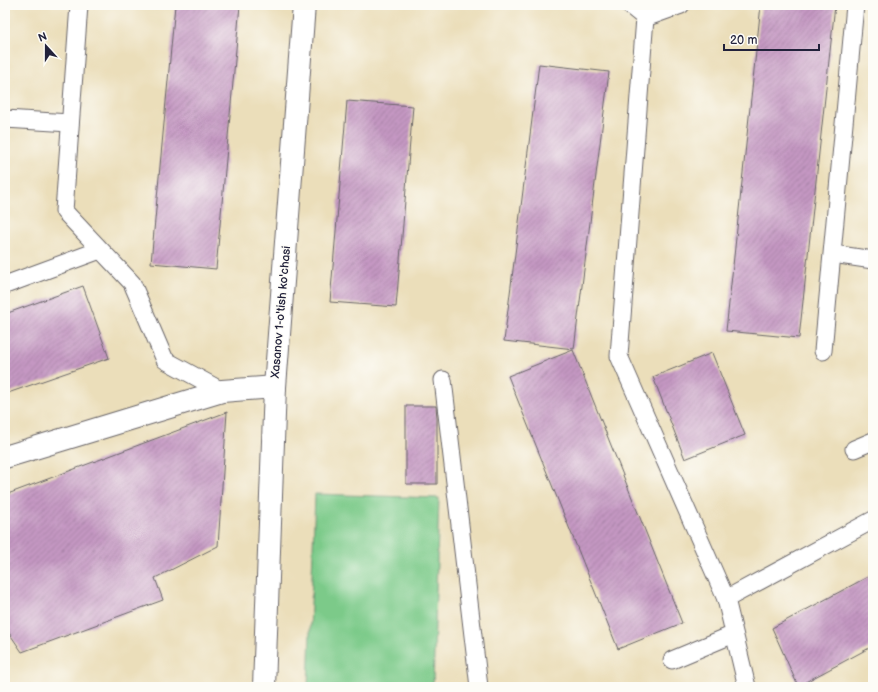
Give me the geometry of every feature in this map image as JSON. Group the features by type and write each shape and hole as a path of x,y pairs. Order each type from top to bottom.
{"street":[{"name":"Xasanov 1-o'tish ko'chasi","path":"5,457 222,391 275,387 304,5"},
{"path":"264,687 275,387"}],"lane":[{"path":"79,5 64,211 132,283 165,360 222,391"},
{"path":"629,5 644,18"},
{"path":"644,18 681,5"},
{"path":"823,352 855,5"},
{"path":"644,18 619,356 726,599 747,687"},
{"path":"5,119 70,122"},
{"path":"5,285 100,250"},
{"path":"832,254 873,260"},
{"path":"443,380 479,687"},
{"path":"854,449 873,441"},
{"path":"726,599 873,520"},
{"path":"672,660 734,634"}],"green space":[{"path":"315,494 439,498 433,687 308,687"}],"building":[{"path":"175,5 240,5 216,269 151,263"},
{"path":"761,5 835,5 799,338 726,331"},
{"path":"539,64 609,72 574,349 504,341"},
{"path":"347,101 413,106 396,307 330,302"},
{"path":"83,286 109,358 5,394 5,314"},
{"path":"573,350 682,623 618,649 508,376"},
{"path":"712,353 745,435 685,459 653,377"},
{"path":"406,406 436,406 437,484 406,484"},
{"path":"227,412 218,546 155,578 163,600 22,652 5,627 5,495"},
{"path":"873,574 873,646 798,686 772,628"}]}
